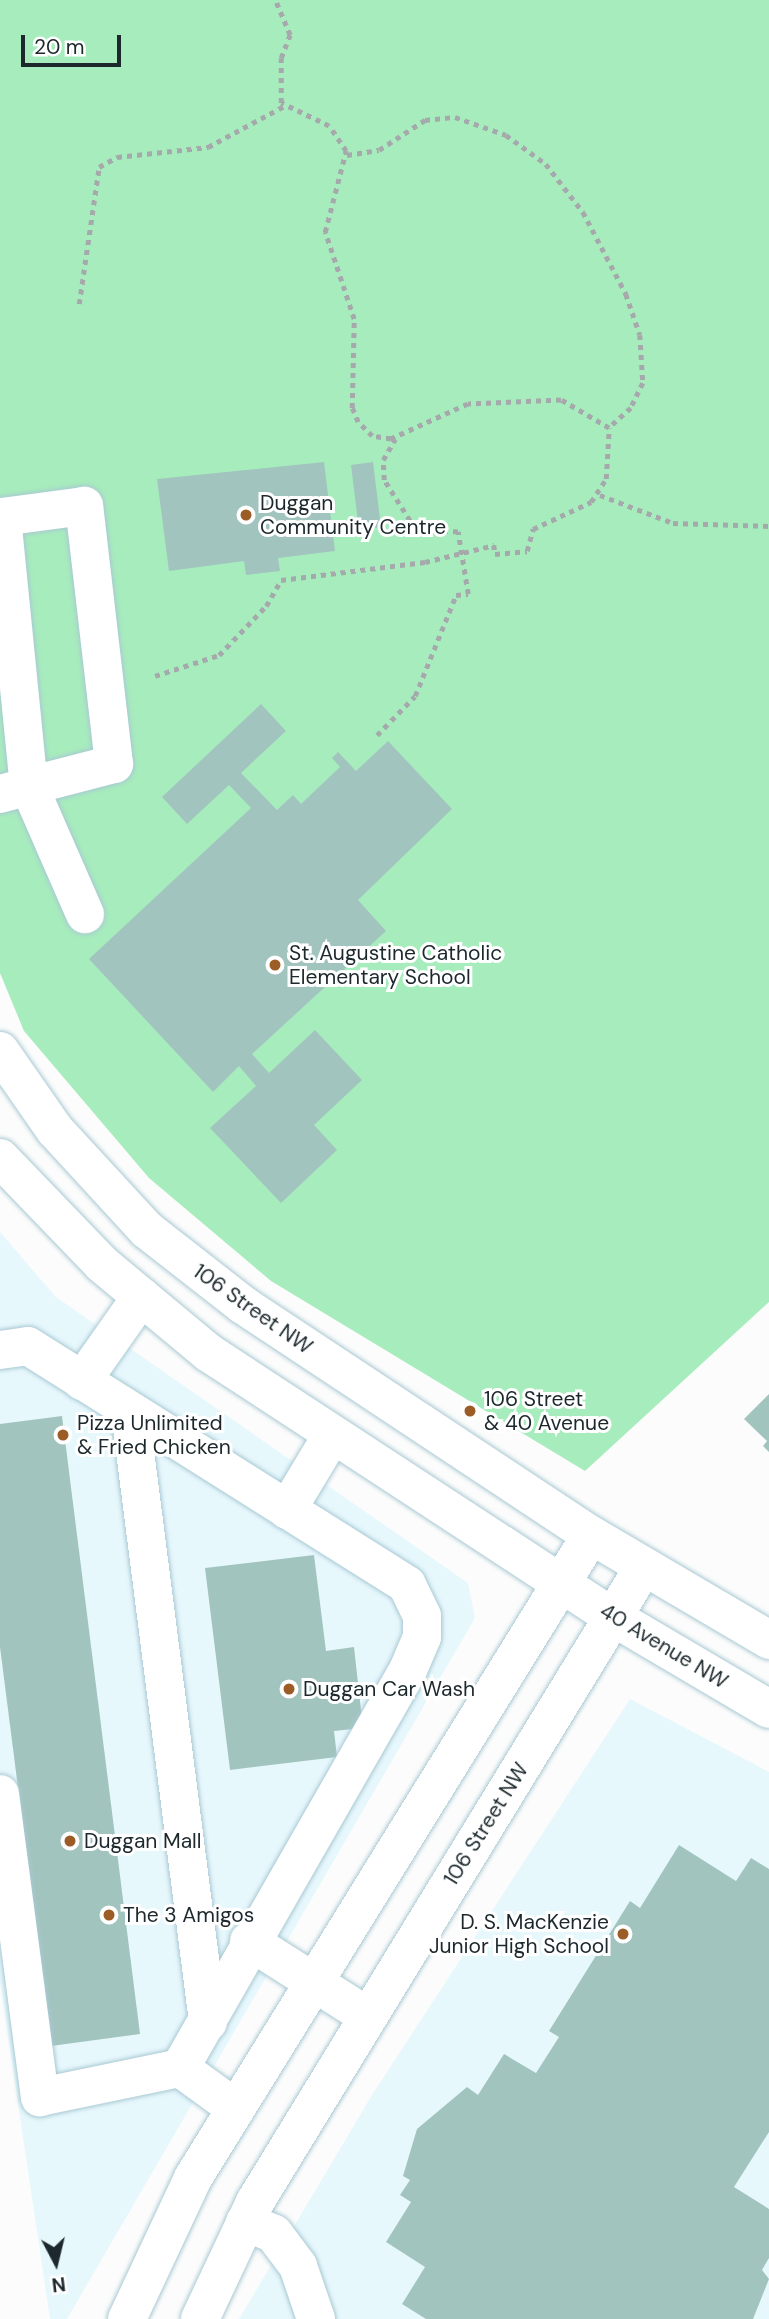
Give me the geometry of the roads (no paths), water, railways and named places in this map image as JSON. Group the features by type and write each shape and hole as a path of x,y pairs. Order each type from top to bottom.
{"street":[{"path":"15,790 114,764 84,506 2,517 15,790 85,914"},
{"name":"106 Street NW","path":"0,1051 55,1130 147,1230 243,1305 643,1567 367,2016 246,2222 200,2319"},
{"path":"0,1157 141,1297 209,1353 559,1582"},
{"path":"82,1381 141,1297"},
{"path":"0,1350 28,1346 407,1585 422,1616 422,1637 180,2068 40,2097 0,1794"},
{"path":"130,1412 208,2022"},
{"path":"287,1510 332,1435"},
{"path":"127,2319 167,2228 235,2108 559,1582 591,1535"},
{"path":"643,1567 769,1640"},
{"name":"40 Avenue NW","path":"559,1582 769,1709"},
{"path":"249,1941 367,2016"},
{"path":"180,2068 235,2108"},
{"path":"246,2222 282,2245 310,2291 316,2319"}],"place":[{"name":"Duggan Community Centre","path":"246,515"},
{"name":"St. Augustine Catholic Elementary School","path":"275,965"},
{"name":"106 Street & 40 Avenue","path":"470,1411"},
{"name":"Pizza Unlimited & Fried Chicken","path":"63,1435"},
{"name":"Duggan Car Wash","path":"289,1689"},
{"name":"Duggan Mall","path":"70,1841"},
{"name":"The 3 Amigos","path":"109,1915"},
{"name":"D. S. MacKenzie Junior High School","path":"623,1934"}]}
